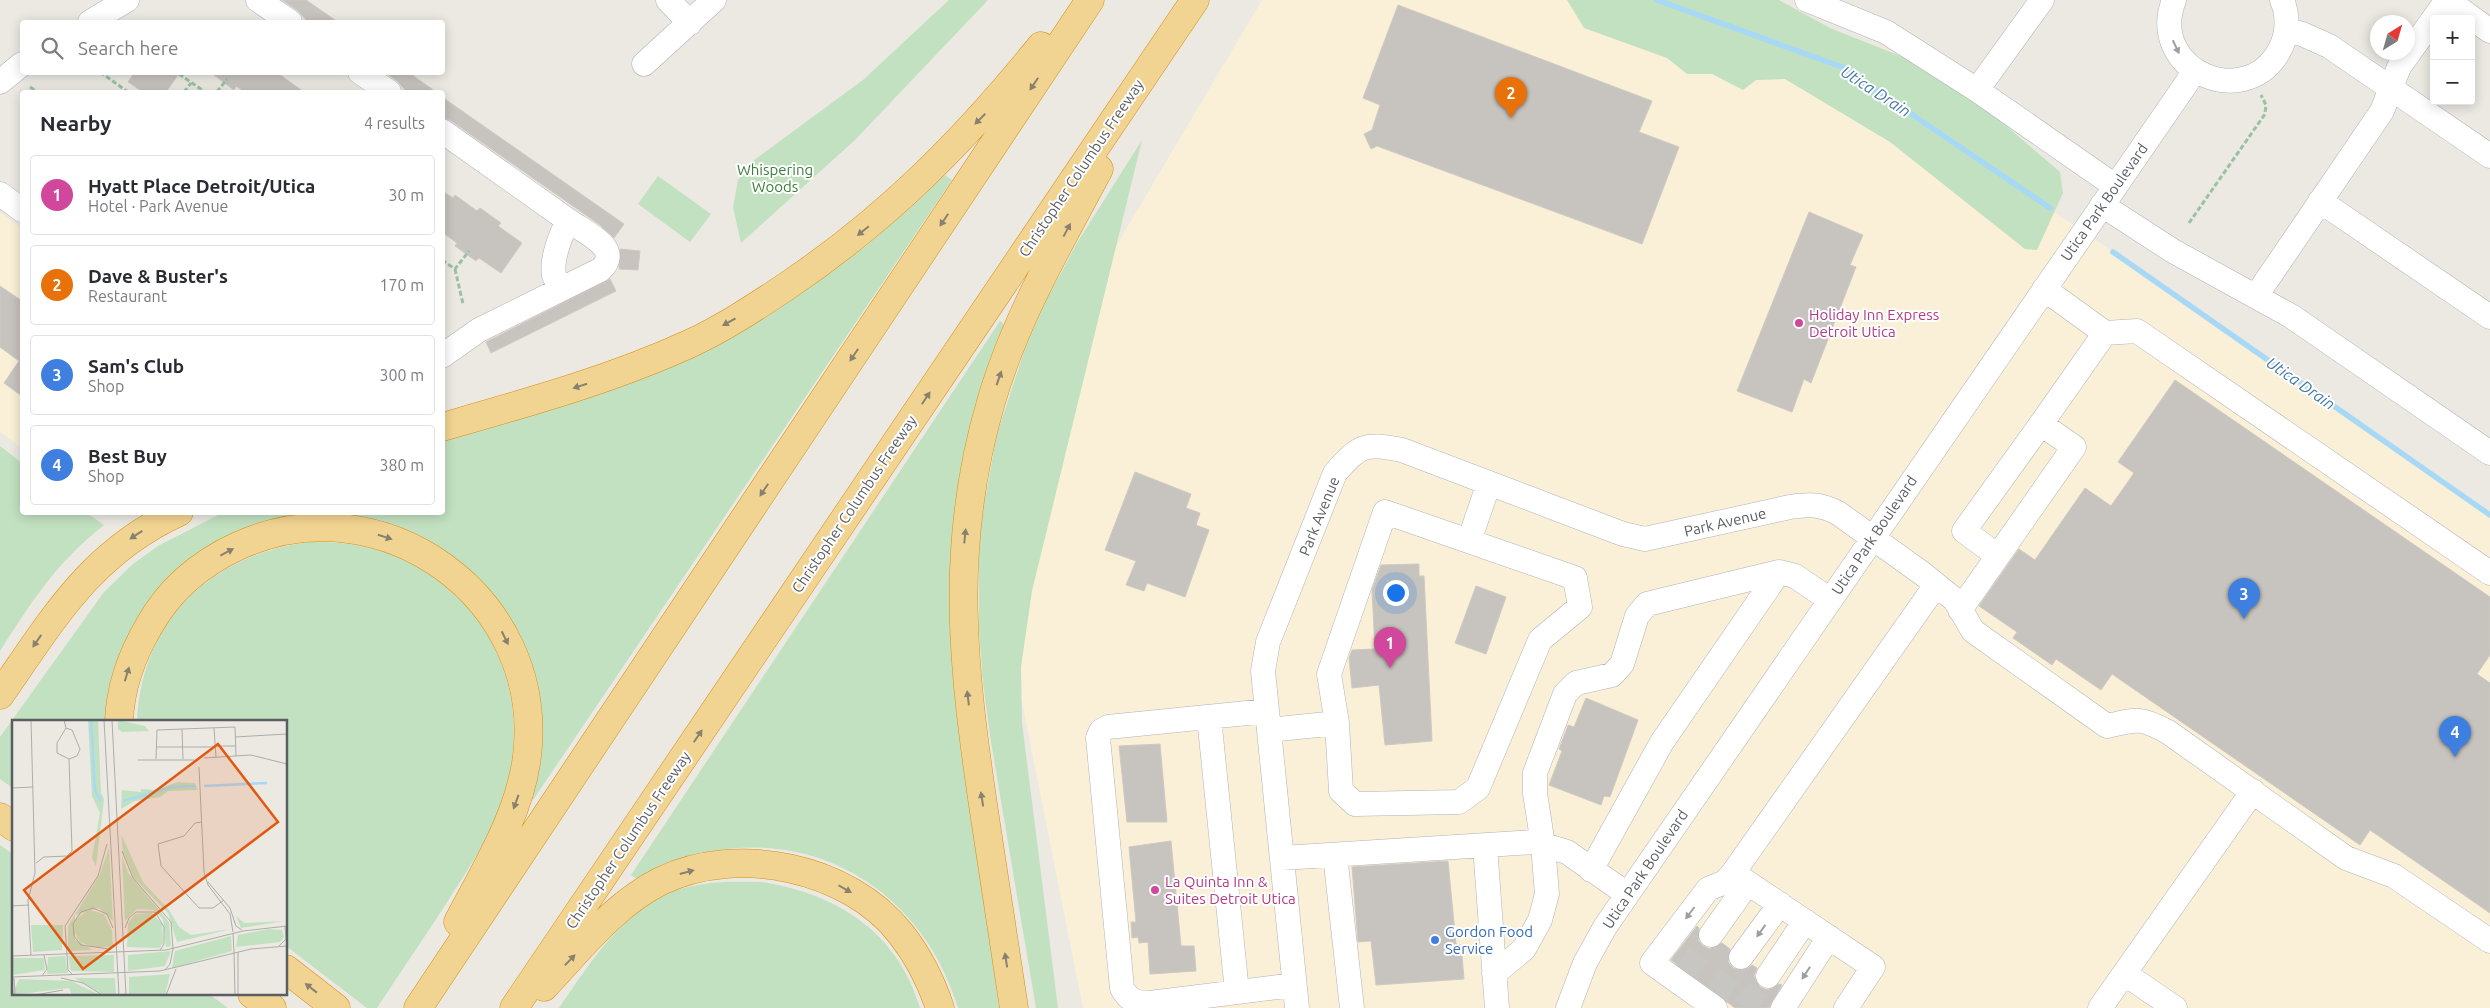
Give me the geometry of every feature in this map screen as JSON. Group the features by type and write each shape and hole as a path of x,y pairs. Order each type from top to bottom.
{"highway":[{"path":"445,426 620,373 682,347 757,306 824,262 901,199 987,112 1078,0"},
{"path":"417,1008 1090,0"},
{"name":"Christopher Columbus Freeway","path":"514,1008 1195,0"},
{"path":"1014,1008 974,746 963,637 963,561 975,465 991,401 1017,329 1038,284 1168,40"},
{"path":"0,695 66,602 100,564 136,535 173,515"},
{"path":"119,720 124,687 131,664 154,616 170,595 205,564 250,541 275,533 301,529 356,529 407,544 429,556 471,589 489,610 514,656 522,681 527,707 528,754 518,796 508,823 417,1008"},
{"path":"0,817 12,825"},
{"path":"524,1008 611,917 642,891 662,880 707,867 757,864 800,872 836,884 861,899 884,917 900,933 918,958 932,985 940,1008"},
{"path":"288,971 336,1008"},
{"path":"255,996 272,1008"}],"street":[{"path":"93,20 127,0"},
{"path":"258,0 287,20"},
{"path":"668,0 690,23"},
{"path":"644,64 714,0"},
{"path":"1806,0 1886,32 1977,90 2108,195 2173,251 2291,316 2490,453"},
{"path":"2174,0 2170,19 2173,43 2186,63 2196,71 2217,80 2241,80 2252,76 2262,70 2278,52 2286,30 2286,18 2282,0"},
{"path":"2256,296 2382,111 2399,67 2444,1 2490,31"},
{"path":"1977,90 2034,3"},
{"path":"2286,30 2312,38 2329,46 2490,156"},
{"path":"0,82 20,66"},
{"name":"Utica Park Boulevard","path":"1568,1008 1594,945 1627,894 2108,195 2196,71"},
{"path":"364,75 386,90"},
{"path":"445,133 605,246 609,255 608,263 600,270 479,330 445,354"},
{"path":"0,194 20,209"},
{"path":"2320,201 2490,317"},
{"path":"561,289 554,274 559,239 569,220"},
{"path":"2044,290 2105,333 2137,331 2490,573"},
{"path":"1998,556 1964,531 2105,333"},
{"path":"1960,610 2074,447 2041,424"},
{"name":"Park Avenue","path":"1296,997 1264,671 1268,642 1335,473 1356,450 1377,445 1402,450 1623,534 1645,539 1813,504 1838,513 1955,600 1973,631 2107,726 2132,720 2147,720 2168,732 2346,858 2394,876 2490,941"},
{"path":"1469,541 1489,483"},
{"path":"1385,512 1575,578 1580,607 1540,640 1478,788 1459,802 1356,804 1342,791 1336,723 1329,674 1385,512"},
{"path":"1494,974 1524,949 1540,920 1547,894 1543,845 1535,793 1536,773 1565,694 1576,683 1612,675 1622,664 1638,616 1647,604 1779,572 1794,576 1830,600"},
{"path":"1591,870 1662,742 1779,572"},
{"path":"1711,936 1740,878 1936,585"},
{"path":"1296,997 1237,992 1136,1002 1127,996 1122,988 1098,738 1101,731 1108,727 1209,717 1336,723"},
{"path":"1209,717 1237,992"},
{"path":"2100,1008 2253,791"},
{"path":"1282,858 1534,842 1567,852 1627,894"},
{"path":"1485,846 1497,1008"},
{"path":"1336,854 1352,1008"},
{"path":"1713,1002 1683,978 1652,962 1708,889 1740,878 1873,967 1846,1008"},
{"path":"1741,957 1780,904"},
{"path":"1768,976 1805,921"},
{"path":"1783,1008 1829,937"},
{"path":"2125,974 2164,1005"}],"path":[{"path":"104,75 125,90"},
{"path":"180,75 202,90"},
{"path":"220,90 227,80"},
{"path":"186,90 191,83"},
{"path":"30,87 35,90"},
{"path":"2189,223 2265,114 2266,105 2261,95"},
{"path":"455,269 469,251"},
{"path":"445,262 455,269 464,304"}],"shaded area":[{"path":"1262,0 1655,0 1842,67 2113,252 2490,515 2490,1008 1083,1008 1016,672 1036,381"},
{"path":"0,213 20,227 20,447 0,432"}],"green space":[{"name":"Whispering Woods","path":"949,0 988,0 855,140 741,243 733,207 738,180 754,160 863,80"},
{"path":"1567,0 1779,0 1830,28 1928,67 1970,95 2060,172 2063,193 2037,250 2025,249 1890,142 1785,79 1756,80 1743,90 1712,74 1687,74 1667,58 1584,28"},
{"path":"1142,140 1032,591 1021,667 1022,723 1058,1008 1036,1008 990,736 983,682 979,629 979,532 997,434 1026,346 1046,301 1077,243"},
{"path":"945,175 952,180 533,800 528,796 527,655 389,525 363,519 318,515 445,515 445,440 541,412 786,302 865,247"},
{"path":"658,176 711,214 690,242 638,204"},
{"path":"1000,321 1005,325 979,395 963,461 956,677 999,1008 958,1008 943,969 921,934 895,904 865,880 830,862 792,851 752,848 700,854 638,880 631,875"},
{"path":"0,446 20,461 20,515 90,515 104,525 58,569 34,599 0,651"},
{"path":"218,515 318,515 291,517 243,531 203,551 111,720 12,720 104,592 133,564 158,546"},
{"path":"308,542 332,542 374,549 412,563 430,574 447,588 464,604 481,625 494,647 511,695 514,721 510,772 492,827 436,920 377,1008 367,1008 288,948 288,720 137,720 142,685 152,652 167,623 188,599 212,578 241,562 273,550"},
{"path":"12,720 12,788 0,779 0,737"},
{"path":"0,845 12,854 12,996 212,996 228,1008 0,1008"},
{"path":"762,882 815,896 839,907 861,921 880,938 897,958 910,981 920,1008 559,1008 587,967 619,929 657,899 679,889 704,884"}],"building":[{"path":"282,0 306,0 335,20 306,20 298,11"},
{"path":"1398,5 1652,101 1639,132 1679,147 1642,244 1377,146 1371,149 1364,134 1372,130 1380,105 1363,98"},
{"path":"133,75 178,75 167,90 140,90 128,82"},
{"path":"214,75 280,75 301,90 242,90 236,86 234,90"},
{"path":"389,75 412,75 433,90 405,90"},
{"path":"445,99 624,224 614,238 600,225 445,118"},
{"path":"445,193 453,198 455,195 477,211 480,208 501,223 498,226 522,243 501,273 479,258 476,261 455,246 457,243 445,234"},
{"name":"Holiday Inn Express Detroit Utica","path":"1809,212 1863,235 1850,265 1856,267 1811,383 1804,379 1792,412 1737,391"},
{"path":"620,249 640,251 638,270 619,269"},
{"path":"610,279 616,291 491,353 486,342"},
{"path":"0,286 20,300 20,395 4,383 19,361 0,347"},
{"path":"2175,380 2490,597 2490,655 2477,674 2490,683 2490,913 2370,830 2360,845 2112,674 2101,690 2056,659 2052,665 2013,638 2017,632 1979,606 2019,549 2035,560 2085,488 2111,506 2134,473 2118,462"},
{"path":"1135,472 1191,494 1186,508 1200,513 1196,525 1209,530 1185,597 1147,583 1144,591 1126,585 1136,561 1105,550"},
{"path":"1419,564 1419,576 1424,576 1432,741 1385,745 1379,685 1352,688 1349,658 1352,650 1375,649 1372,590 1381,565"},
{"path":"1476,586 1506,597 1486,654 1455,643"},
{"path":"1586,698 1638,720 1610,797 1604,796 1601,805 1549,785 1562,751 1559,749 1568,725 1574,727"},
{"path":"1160,744 1167,822 1127,822 1119,746"},
{"path":"1171,841 1181,946 1194,946 1196,971 1150,974 1148,942 1139,943 1138,937 1132,938 1131,922 1136,922 1129,847"},
{"path":"1448,861 1456,944 1461,945 1464,979 1376,985 1371,941 1358,942 1352,867"},
{"path":"1697,926 1699,928 1698,940 1703,946 1710,949 1722,943 1730,949 1728,962 1733,968 1746,970 1752,965 1757,968 1754,976 1760,987 1768,990 1779,984 1782,985 1769,1008 1735,1008 1671,960"}],"waterway":[{"name":"Utica Drain","path":"1657,0 1842,67 2050,208"},
{"name":"Utica Drain","path":"2113,252 2490,515"}],"tunnel":[{"path":"1686,974 1711,935"},
{"path":"1716,995 1741,957"},
{"path":"1744,1008 1768,976"}],"place":[{"name":"Dave & Buster's","path":"1511,118"},
{"name":"Holiday Inn Express Detroit Utica","path":"1799,323"},
{"name":"Sam's Club","path":"2244,619"},
{"name":"Hyatt Place Detroit/Utica","path":"1390,668"},
{"name":"Best Buy","path":"2455,757"},
{"name":"La Quinta Inn & Suites Detroit Utica","path":"1155,890"},
{"name":"Gordon Food Service","path":"1435,940"}]}
